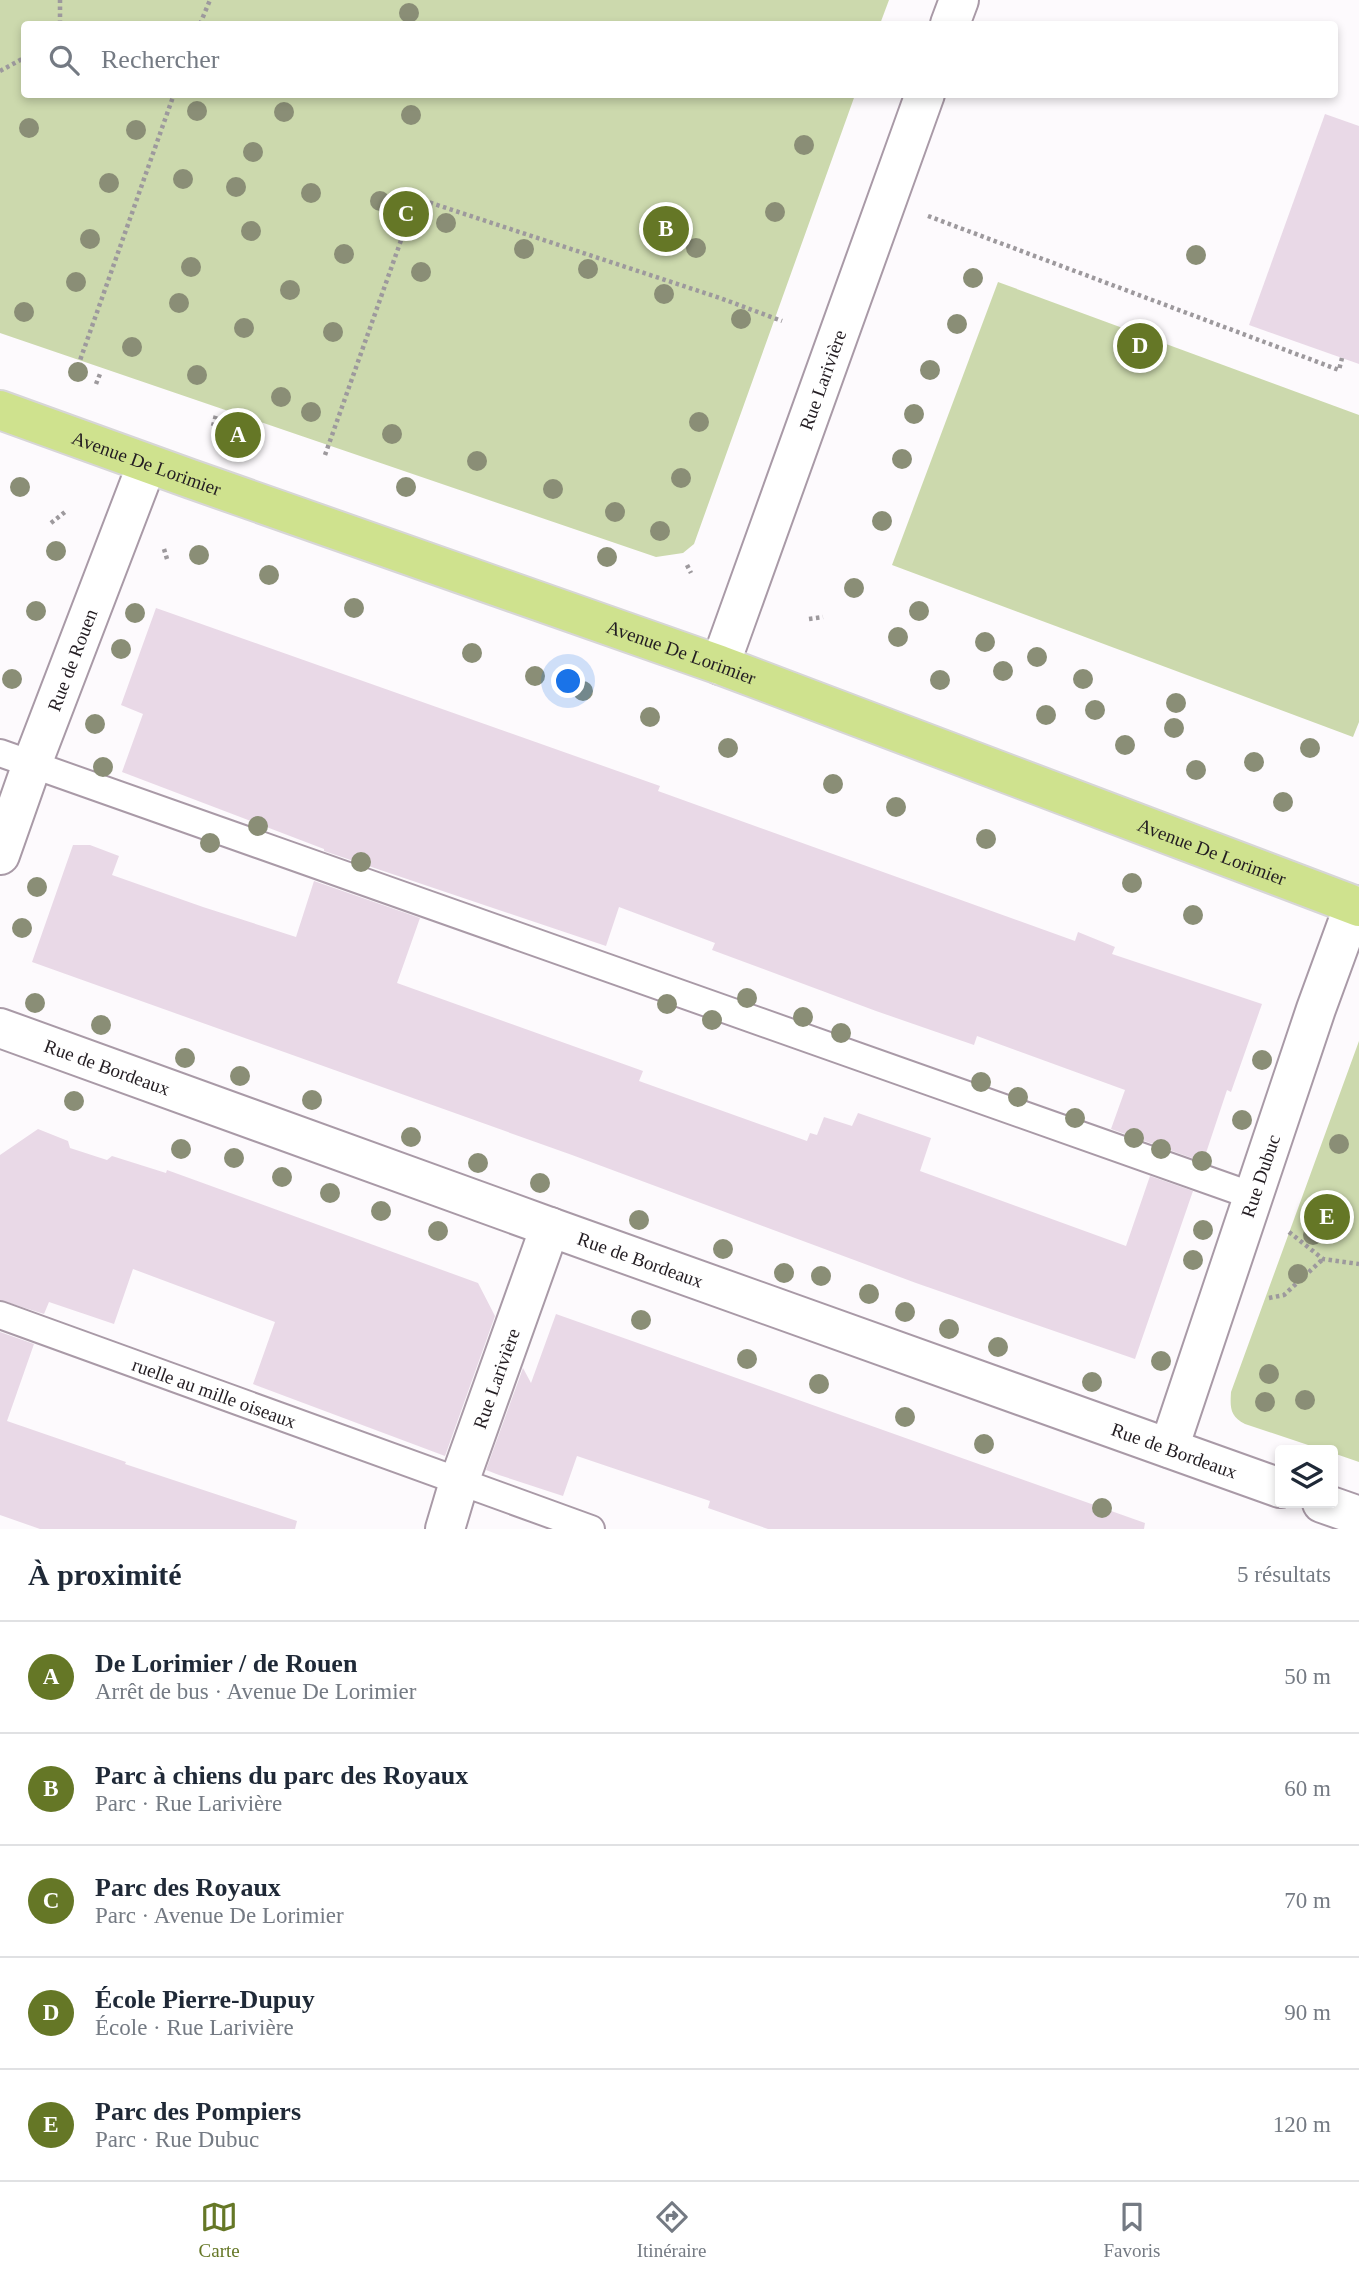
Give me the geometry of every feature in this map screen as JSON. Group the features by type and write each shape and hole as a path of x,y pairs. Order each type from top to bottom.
{"main road":[{"name":"Avenue De Lorimier","path":"0,410 720,665 1357,906"}],"street":[{"path":"951,21 959,0"},
{"name":"Rue Larivière","path":"720,665 924,98"},
{"name":"Rue de Rouen","path":"0,855 16,758 147,464"},
{"name":"Rue Dubuc","path":"1169,1448 1316,1009 1357,906"},
{"name":"Rue de Bordeaux","path":"0,1028 1275,1486"},
{"name":"Rue Larivière","path":"445,1529 444,1477 550,1227"},
{"path":"1336,1508 1359,1516"}],"lane":[{"path":"16,758 1253,1196"},
{"name":"ruelle au mille oiseaux","path":"0,1315 591,1529"}],"path":[{"path":"60,0 60,21"},
{"path":"201,21 209,0"},
{"path":"0,71 21,60"},
{"path":"78,366 173,98"},
{"path":"325,455 416,198 782,321"},
{"path":"888,201 1339,370 1342,358"},
{"path":"96,384 100,374"},
{"path":"213,426 216,415"},
{"path":"51,523 65,512"},
{"path":"687,565 691,573"},
{"path":"809,619 823,617"},
{"path":"1285,1228 1323,1259 1359,1264"},
{"path":"1261,1299 1284,1295 1323,1259"}],"green space":[{"path":"0,0 889,0 881,21 21,21 21,98 854,98 694,544 683,553 656,557 0,333"},
{"path":"998,282 1359,415 1359,722 1353,737 892,565"},
{"path":"1359,1041 1359,1462 1338,1455 1338,1445 1308,1445 1245,1424 1232,1411 1231,1392"}],"building":[{"path":"1325,114 1359,126 1359,364 1249,325"},
{"path":"156,608 660,786 658,791 1075,941 1078,932 1115,947 1112,954 1262,1004 1231,1092 1227,1090 1203,1162 1111,1129 1125,1090 977,1036 974,1045 876,1011 712,950 715,943 619,907 606,946 324,851 122,772 143,714 121,705"},
{"path":"73,845 90,845 119,856 112,875 296,937 314,881 420,918 397,983 643,1071 639,1081 807,1141 810,1133 817,1135 824,1117 852,1126 858,1113 931,1138 920,1171 1126,1246 1150,1176 1193,1191 1135,1359 916,1283 572,1155 32,962"},
{"path":"38,1129 68,1141 70,1148 107,1160 112,1156 166,1173 167,1170 478,1283 495,1316 445,1456 253,1384 275,1322 133,1269 114,1324 49,1302 44,1314 0,1300 0,1155"},
{"path":"556,1314 1145,1523 1144,1529 768,1529 708,1508 710,1501 577,1456 563,1496 486,1470 523,1368 531,1383"},
{"path":"0,1332 34,1344 7,1421 126,1462 125,1464 297,1521 295,1529 40,1529 0,1515"}],"place":[{"name":"Parc des Royaux","path":"406,214"},
{"name":"Parc à chiens du parc des Royaux","path":"666,229"},
{"name":"École Pierre-Dupuy","path":"1140,346"},
{"name":"De Lorimier / de Rouen","path":"238,435"},
{"name":"Parc des Pompiers","path":"1327,1217"}]}
